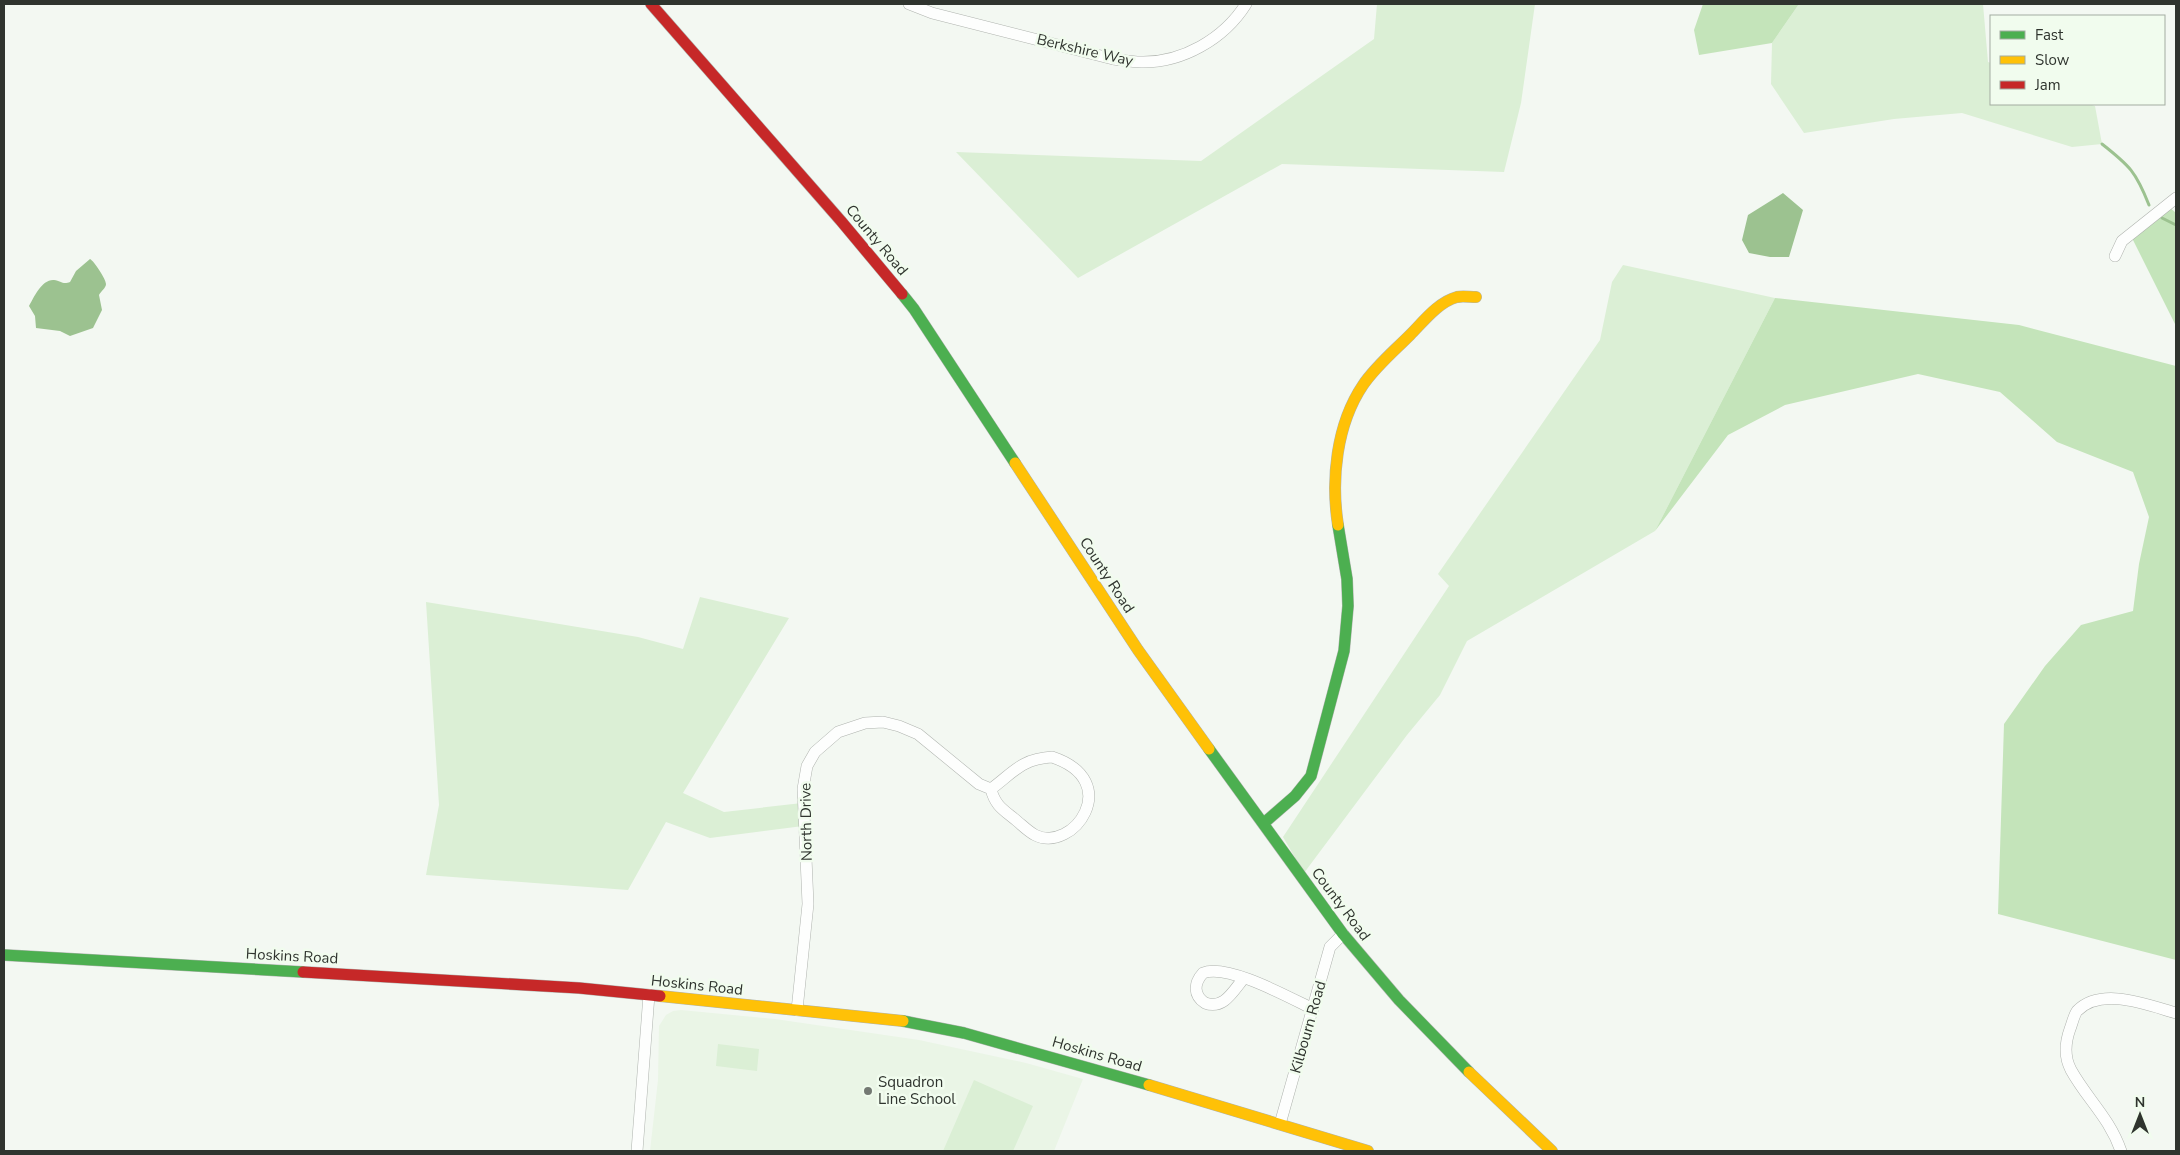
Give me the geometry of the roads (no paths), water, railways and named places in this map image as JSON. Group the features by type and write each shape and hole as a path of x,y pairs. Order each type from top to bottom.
{"street":[{"name":"County Road","path":"651,4 835,213 914,309 1138,650 1342,934 1399,1000 1447,1051 1552,1151"},
{"name":"Berkshire Way","path":"909,4 932,13 1113,59 1140,62 1178,57 1202,47 1232,24 1246,4"},
{"path":"2115,256 2122,241 2176,198"},
{"path":"1264,823 1303,789 1310,776 1344,651 1348,606 1347,579 1334,500 1334,480 1336,460 1348,414 1362,386 1374,371 1438,307 1457,297 1476,297"},
{"name":"North Drive","path":"796,1010 808,904 803,790 807,766 816,752 838,732 852,726 883,722 899,726 918,734 979,784 991,790 994,802 1037,836 1053,838 1069,831 1086,815 1089,802 1087,788 1080,773 1068,762 1052,757 1036,758 1020,765 991,790"},
{"name":"Kilbourn Road","path":"1280,1124 1330,947 1342,934"},
{"name":"Hoskins Road","path":"4,955 470,981 649,995 891,1019 964,1032 1097,1069 1368,1151"},
{"path":"1244,978 1314,1009"},
{"path":"637,1151 649,995"},
{"path":"2121,1151 2107,1120 2080,1084 2070,1068 2065,1055 2069,1032 2076,1012 2087,1004 2111,998 2125,999 2176,1013"}],"waterway":[{"path":"2102,144 2131,170 2149,205"},
{"path":"2162,218 2176,225"}],"place":[{"name":"Squadron Line School","path":"868,1091"}]}
